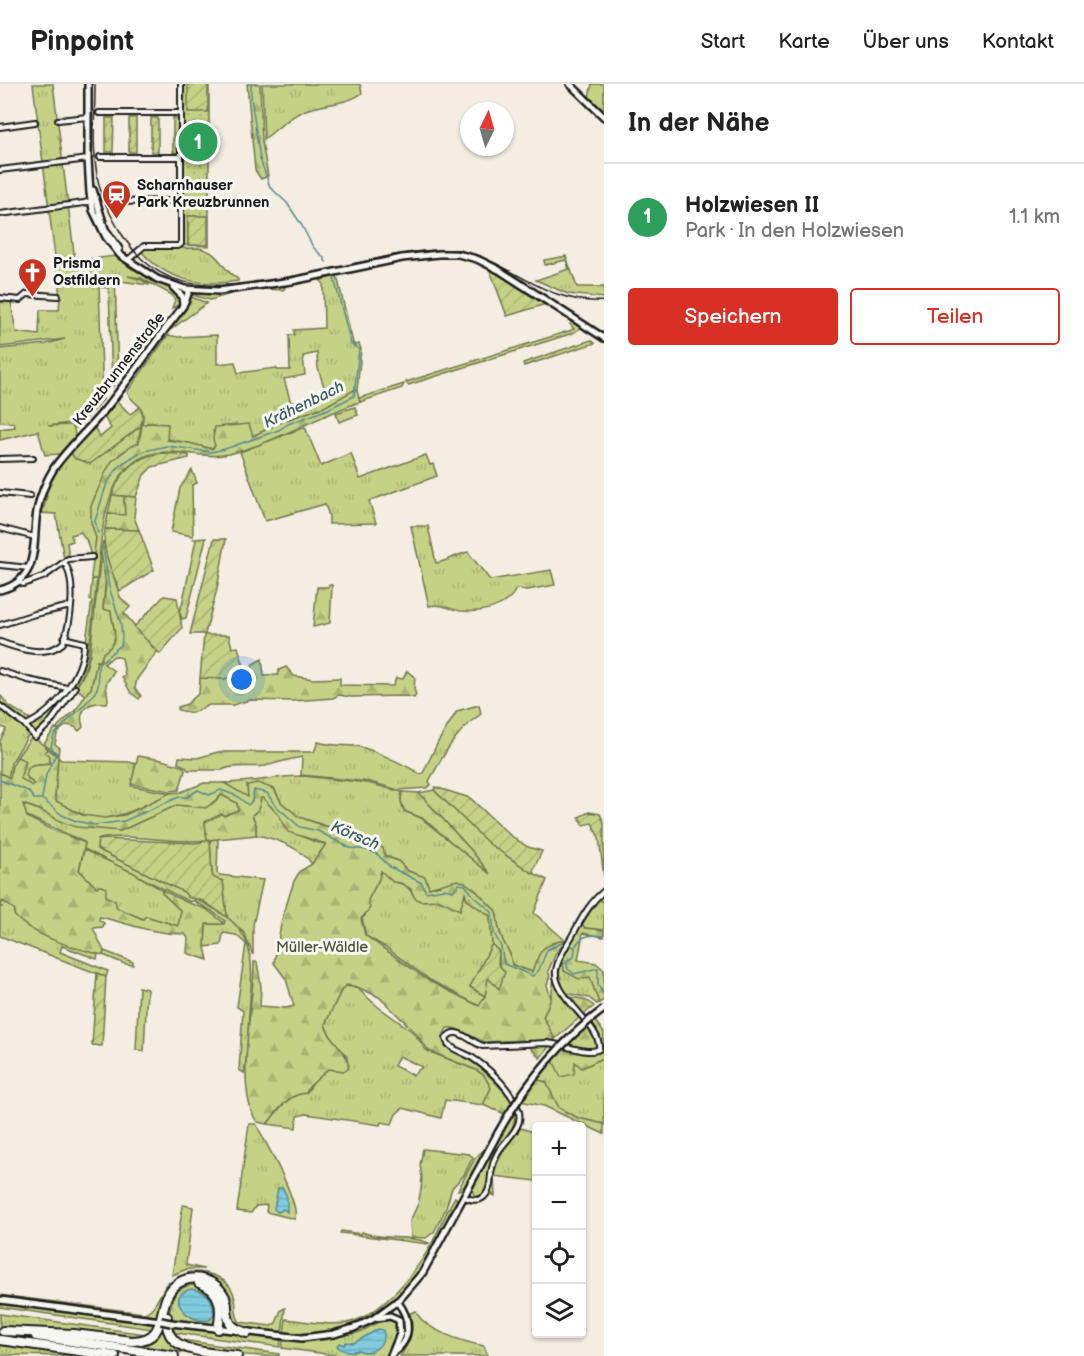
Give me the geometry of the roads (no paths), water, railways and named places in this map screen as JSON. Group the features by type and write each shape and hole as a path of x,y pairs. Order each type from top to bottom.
{"highway":[{"path":"1,1334 74,1334 132,1341 142,1340 151,1336 159,1328 165,1300 171,1290 180,1282 191,1278 202,1279 216,1287 225,1297 227,1313 233,1326 247,1333"},
{"path":"220,1330 220,1304 217,1295 210,1288 202,1284 191,1283 174,1292 166,1322 168,1332 174,1341 189,1349 237,1356"},
{"path":"220,1330 227,1313"},
{"path":"1,1334 115,1356"},
{"path":"1,1334 174,1356"}],"main road":[{"path":"88,84 88,159 93,200 105,229 127,259 169,284 189,290 216,292 292,281 402,258 459,254 477,259 499,270 604,338"},
{"path":"570,84 604,117"},
{"path":"169,284 182,296 183,307"},
{"name":"Kreuzbrunnenstraße","path":"29,568 33,557 40,500 49,478 60,460 111,401 183,307 189,290"},
{"path":"0,590 18,582 29,568"},
{"path":"0,1300 220,1330 290,1337 331,1335 373,1319 395,1303 426,1269 498,1132 522,1094 549,1059 579,1029 604,1009"},
{"path":"392,1355 400,1332 399,1320 394,1311 395,1303"},
{"path":"392,1355 404,1342 408,1329 406,1313 395,1303"},
{"path":"373,1319 390,1316 399,1320"}],"street":[{"path":"127,259 145,246 180,246 181,84"},
{"path":"99,113 181,113"},
{"path":"58,120 88,117"},
{"path":"0,127 34,122"},
{"path":"100,157 181,157"},
{"path":"0,170 88,159"},
{"path":"0,214 93,200"},
{"path":"112,202 181,201"},
{"path":"0,298 20,300 26,294 58,296"},
{"path":"0,459 33,458"},
{"path":"0,494 30,496"},
{"path":"0,528 35,537"},
{"path":"18,582 23,584 42,577 69,559 92,557"},
{"path":"0,642 24,650 39,651 57,647 64,638 72,597 67,567 64,562"},
{"path":"0,565 29,568"},
{"path":"0,625 34,614 71,606"},
{"path":"26,725 44,716 67,688 80,666 84,644 64,638"},
{"path":"0,671 30,681 67,688"},
{"path":"0,706 26,725 35,737 49,724 75,688"},
{"path":"464,1197 477,1201 483,1199 487,1194 495,1158 516,1128 519,1115 513,1099 494,1076 477,1060 450,1046 446,1039 450,1033 455,1032 479,1045 556,1043 589,1052 596,1051 599,1046 597,1038 556,979 557,965 570,939 586,910 604,891"}],"water":[{"path":"278,1188 283,1188 287,1197 287,1212 284,1209 278,1212 274,1209"},
{"path":"192,1289 206,1294 211,1299 214,1314 210,1320 193,1318 182,1308 179,1297"},
{"path":"378,1329 383,1330 384,1335 378,1348 369,1351 350,1351 337,1346 339,1343 344,1345 346,1342 354,1343"}],"waterway":[{"name":"Krähenbach","path":"251,84 260,159 270,187 287,203 313,247 326,262"},
{"name":"Krähenbach","path":"144,451 167,446 211,452 225,449 279,430 354,396 359,349 351,344 334,278"},
{"name":"Krähenbach","path":"98,533 95,521 107,483 120,465 139,453"},
{"name":"Krähenbach","path":"102,661 121,645 122,637 121,624 109,587 103,547"},
{"name":"Krähenbach","path":"60,729 96,691 99,663"},
{"name":"Krähenbach","path":"56,753 51,747 54,735 58,731"},
{"name":"Krähenbach","path":"42,798 46,775 55,756"},
{"name":"Körsch","path":"0,780 28,791 34,799 42,799 62,815 95,825 124,821 179,797 187,797 198,790 209,795 221,790 237,796 248,805 252,801 254,790 267,793 275,805 300,827 318,831 350,848 369,850 390,867 422,883 426,892 444,889 453,891 459,884 465,885 492,912 494,933 501,947 504,964 533,976 539,970 547,950 564,942 572,946 575,948 574,957 566,961 568,969 574,974 598,968 598,985 604,995"},
{"path":"575,947 587,936 604,936"}],"tram line":[{"path":"95,84 95,152 98,182 103,197 121,233 134,251 164,275 199,285 238,284 310,273 401,254 447,250 487,259 560,295 581,300 604,301"}],"place":[{"name":"Holzwiesen II","path":"198,142"},
{"name":"Scharnhauser Park Kreuzbrunnen","path":"116,220"},
{"name":"Prisma Ostfildern","path":"32,298"}],"park label":[{"name":"Müller-Wäldle","path":"322,947"}]}
